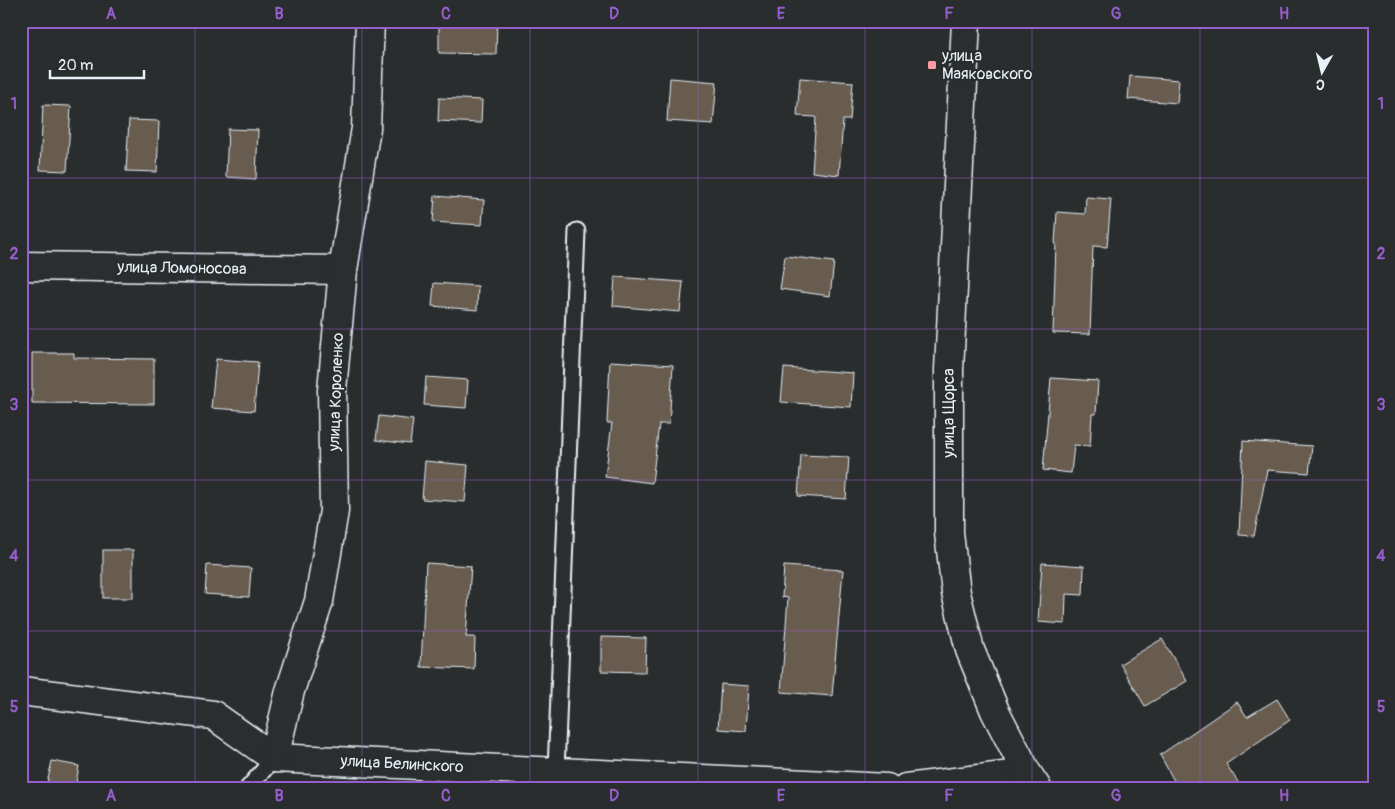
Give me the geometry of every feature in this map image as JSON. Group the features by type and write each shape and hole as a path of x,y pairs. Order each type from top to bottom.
{"street":[{"name":"улица Короленко","path":"274,758 290,691 319,602 334,512 332,390 343,270 366,128 370,21"},
{"name":"улица Щорса","path":"966,21 949,370 948,533 956,593 970,650 995,711 1032,781"},
{"name":"улица Ломоносова","path":"21,266 343,270"},
{"path":"21,690 214,715 274,758"},
{"name":"улица Белинского","path":"274,758 887,788"},
{"path":"906,788 1032,781"}],"lane":[{"path":"556,771 577,232"},
{"path":"248,788 274,758"}],"building":[{"path":"439,21 497,21 496,54 439,53"},
{"path":"1130,76 1179,80 1177,103 1128,99"},
{"path":"670,78 717,82 713,124 667,121"},
{"path":"800,78 853,82 850,120 843,120 839,175 812,172 816,117 797,116"},
{"path":"439,98 482,100 481,123 438,121"},
{"path":"43,105 71,106 67,171 40,170"},
{"path":"129,120 159,121 157,172 126,171"},
{"path":"228,129 258,130 256,179 226,177"},
{"path":"435,196 484,200 482,225 433,222"},
{"path":"1086,197 1111,199 1107,247 1093,246 1090,334 1053,333 1057,212 1085,214"},
{"path":"785,256 834,262 830,296 780,289"},
{"path":"615,277 683,282 680,312 613,306"},
{"path":"434,283 478,286 477,310 432,306"},
{"path":"32,353 74,353 74,358 154,359 154,404 32,403"},
{"path":"216,359 258,362 254,411 211,408"},
{"path":"610,361 673,365 669,424 659,424 652,483 605,477 612,423 607,423"},
{"path":"784,368 853,373 851,407 781,402"},
{"path":"426,377 468,380 466,408 424,405"},
{"path":"1051,378 1098,381 1096,414 1092,414 1090,446 1074,445 1071,473 1043,470"},
{"path":"379,416 413,420 410,444 376,440"},
{"path":"1243,441 1312,446 1309,473 1267,470 1254,536 1239,535"},
{"path":"801,455 849,457 846,499 798,496"},
{"path":"425,461 468,465 465,502 422,499"},
{"path":"103,550 133,550 133,598 103,598"},
{"path":"426,563 471,566 466,637 475,637 474,669 421,667"},
{"path":"1042,563 1084,566 1083,595 1066,594 1065,624 1038,622"},
{"path":"207,565 251,568 249,597 205,594"},
{"path":"784,566 843,570 832,696 781,692 788,598 782,597"},
{"path":"601,637 646,638 645,672 601,671"},
{"path":"1162,639 1187,681 1145,706 1120,664"},
{"path":"721,684 749,686 746,731 718,729"},
{"path":"1277,699 1290,720 1226,764 1242,788 1178,788 1160,755 1237,702 1247,717"},
{"path":"52,761 79,766 75,788 46,788"}],"place":[{"name":"улица Маяковского","path":"932,65"}]}
